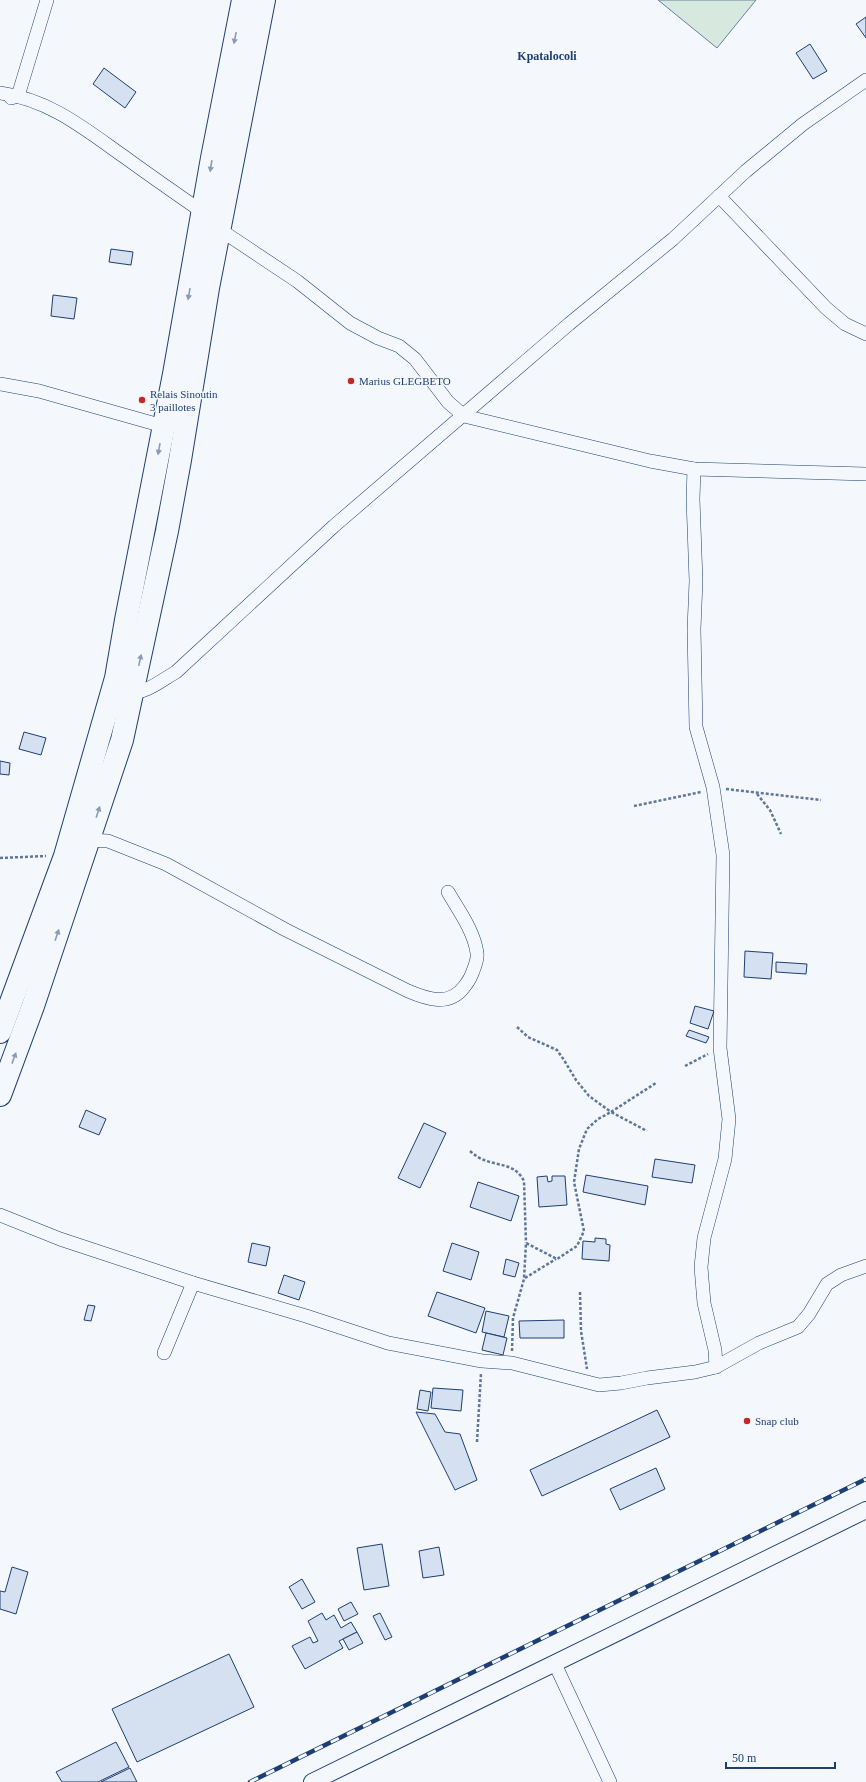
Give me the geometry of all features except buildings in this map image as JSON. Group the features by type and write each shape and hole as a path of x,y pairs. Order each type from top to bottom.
{"highway":[{"path":"0,1095 33,1006 122,740 123,693 163,426 243,0"},
{"path":"0,1032 123,693 159,572 180,460 208,288 264,0"}],"street":[{"path":"18,96 47,0"},
{"path":"123,693 146,689 176,672 334,526 464,416 569,324 673,239 746,171 803,124 866,80"},
{"path":"0,93 18,96 52,109 83,126 204,213"},
{"path":"0,101 18,96"},
{"path":"719,196 826,308 845,324 866,334"},
{"path":"219,229 297,281 350,323 378,338 399,346 415,359 448,402 464,416 656,462 694,469 866,474"},
{"path":"0,384 39,390 163,426"},
{"path":"694,469 693,499 696,580 694,630 696,727 713,787 723,855 720,1048 729,1119 725,1160 704,1238 701,1267 704,1303 715,1350 716,1367"},
{"path":"89,840 108,841 166,864 286,930 401,988 424,998 438,1001 451,998 460,992 472,977 478,956 476,944 469,929 448,892"},
{"path":"0,1215 60,1239 193,1283 306,1316 388,1343 482,1361 512,1363 599,1385 621,1384 653,1377 695,1372 716,1367 759,1343 798,1327 809,1314 827,1284 841,1275 866,1266"},
{"path":"164,1354 193,1283"},
{"path":"312,1782 866,1510"},
{"path":"555,1664 610,1782"}],"path":[{"path":"634,806 702,792 713,787 821,800"},
{"path":"756,793 770,810 781,834"},
{"path":"0,858 65,856"},
{"path":"517,1027 528,1037 557,1050 576,1080 589,1096 612,1112 647,1131"},
{"path":"685,1066 720,1048"},
{"path":"524,1279 577,1246 584,1231 574,1182 579,1149 587,1129 598,1119 612,1112 656,1083"},
{"path":"470,1152 489,1163 513,1168 520,1173 524,1181 526,1243 524,1279 513,1318 512,1363"},
{"path":"526,1243 557,1259"},
{"path":"580,1292 581,1331 587,1362 586,1382"},
{"path":"477,1442 482,1361"}],"shaded area":[{"path":"658,0 756,0 717,48"}],"railway":[{"path":"250,1782 866,1479"}],"place":[{"name":"Marius GLEGBETO","path":"351,381"},
{"name":"Relais Sinoutin 3 paillotes","path":"142,400"},
{"name":"Snap club","path":"747,1421"}],"district":[{"name":"Kpatalocoli","path":"547,56"}]}
